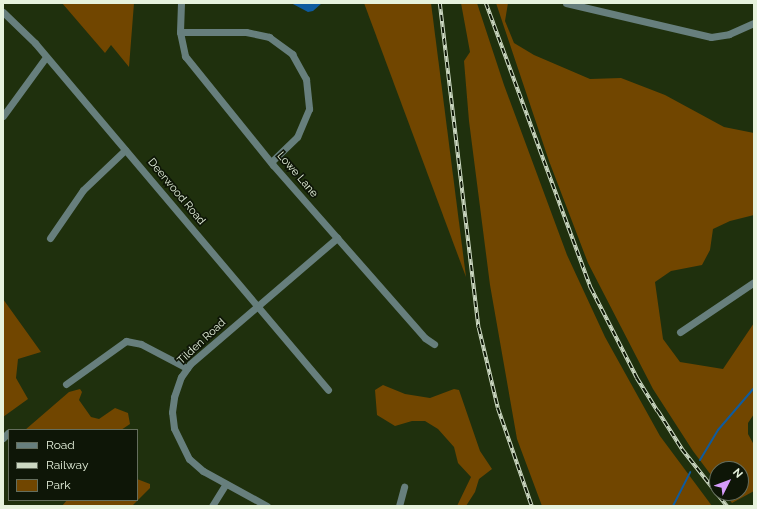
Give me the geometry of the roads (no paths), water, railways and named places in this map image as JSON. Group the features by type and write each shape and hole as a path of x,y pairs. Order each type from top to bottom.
{"street":[{"name":"Lowe Lane","path":"181,3 180,32 185,56 271,162 425,338 434,344"},
{"path":"566,3 711,37 729,34 754,23"},
{"name":"Deerwood Road","path":"3,12 46,57 328,390"},
{"path":"180,32 246,32 269,37 292,54 306,79 309,109 297,137 271,162"},
{"path":"3,116 46,57"},
{"path":"50,238 83,190 125,150"},
{"name":"Tilden Road","path":"267,506 196,466 177,438 172,406 176,389 187,368 337,238"},
{"path":"680,332 754,282"},
{"path":"66,384 126,341 141,344 187,368"},
{"path":"3,438 8,432"},
{"path":"212,506 226,484"},
{"path":"399,506 404,487"}],"water":[{"path":"291,3 322,3 313,11 308,12"}],"waterway":[{"path":"700,460 718,430 754,388"},
{"path":"673,506 690,472"}],"railway":[{"path":"440,3 479,328 498,408 532,506"},
{"path":"486,3 591,288 637,378 682,449 727,506"}]}
